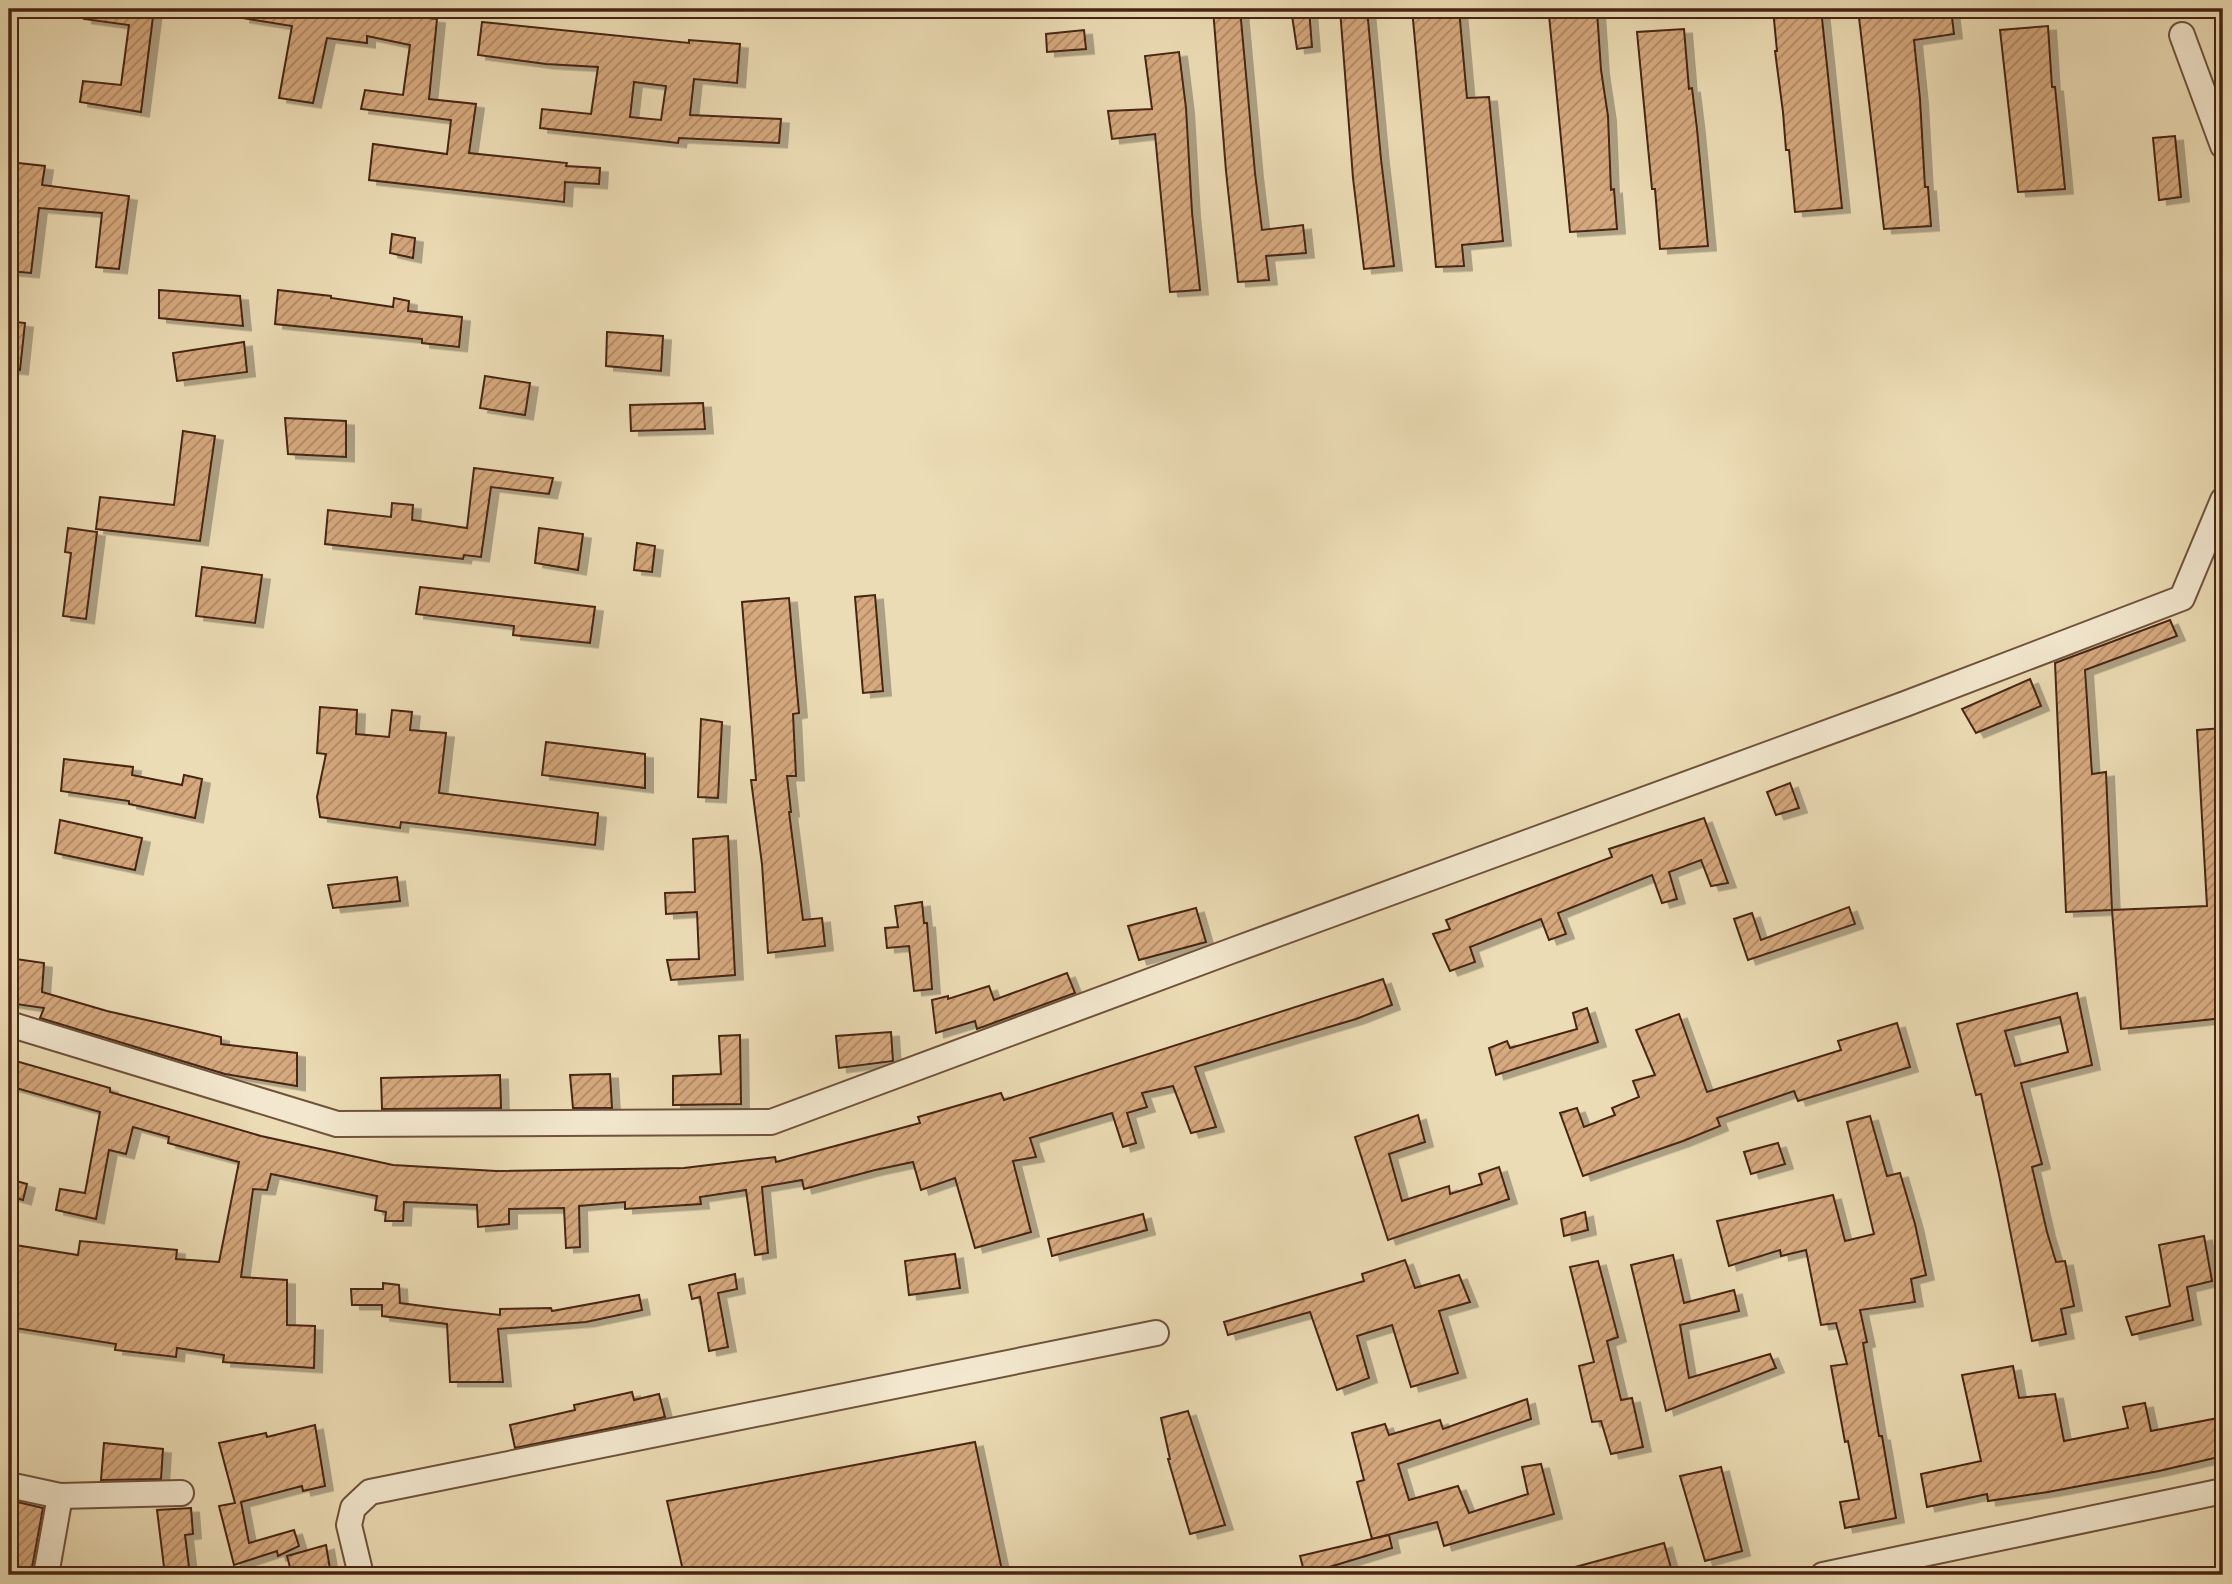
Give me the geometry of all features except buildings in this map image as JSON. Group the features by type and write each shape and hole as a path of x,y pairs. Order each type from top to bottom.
{"street":[{"path":"2182,35 2223,146"},
{"path":"9,1024 337,1124 771,1122 1905,704 2182,598 2223,500"},
{"path":"360,1575 349,1525 353,1508 370,1492 1156,1333"},
{"path":"9,1485 60,1496 181,1493"},
{"path":"1822,1575 2223,1491"},
{"path":"46,1575 60,1496"}]}
